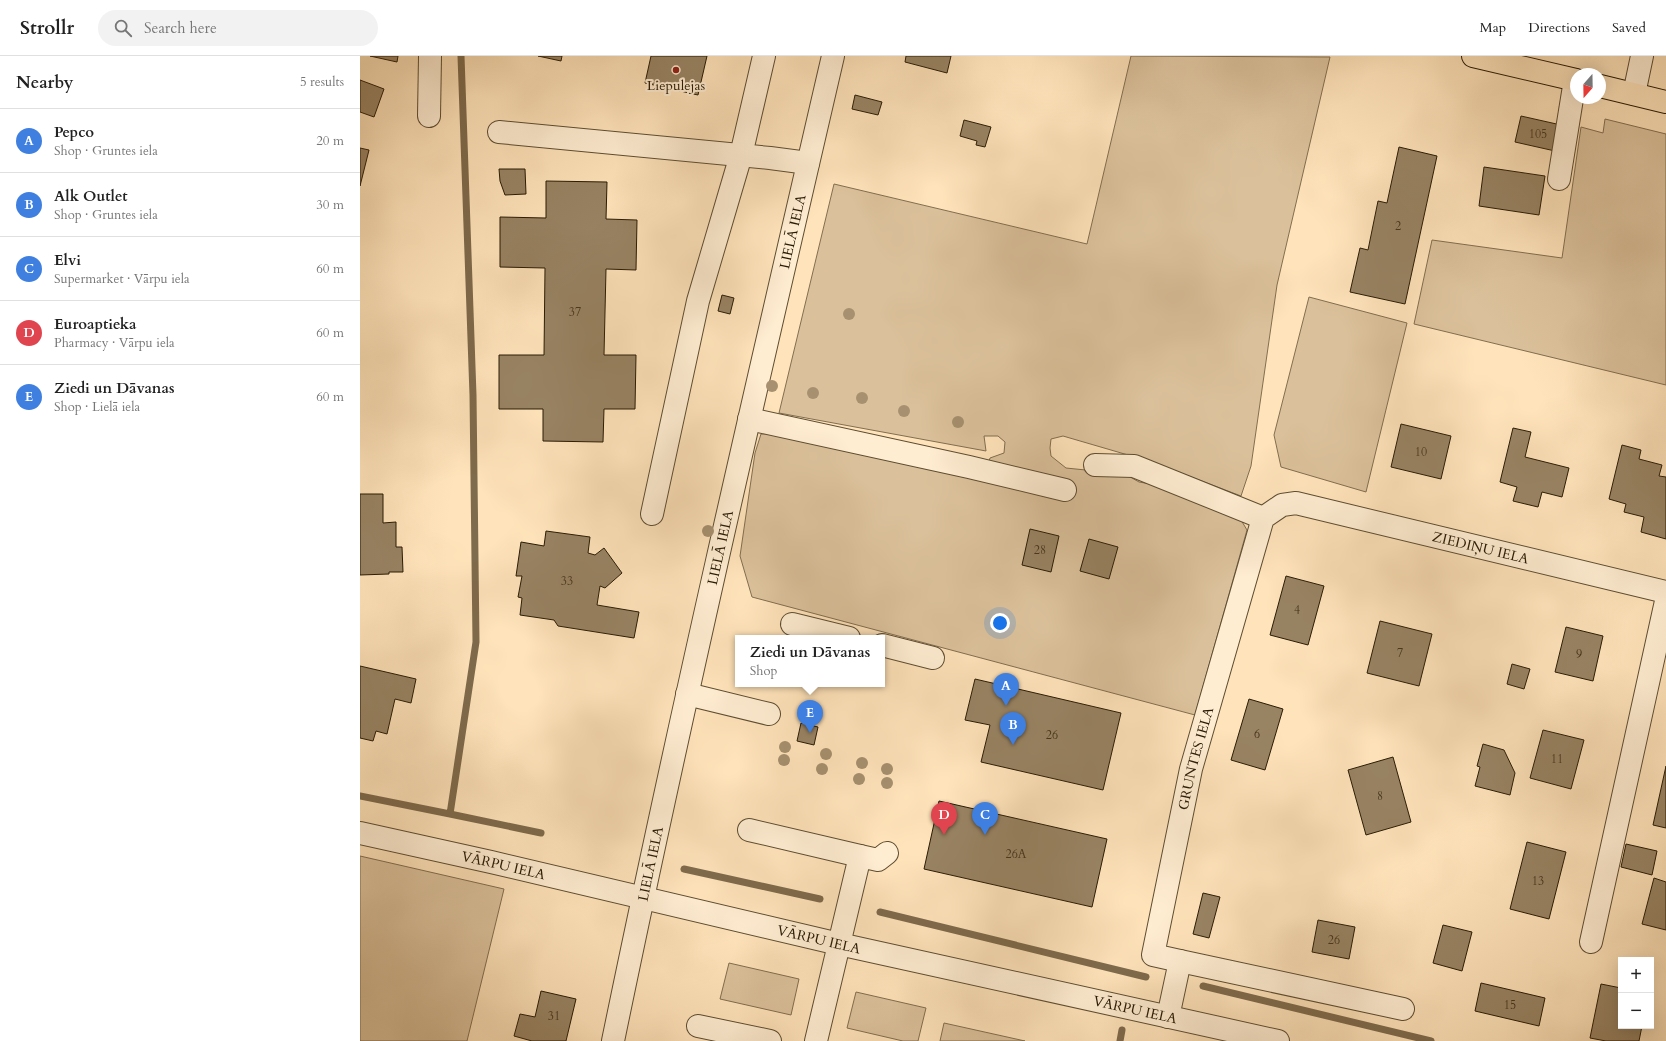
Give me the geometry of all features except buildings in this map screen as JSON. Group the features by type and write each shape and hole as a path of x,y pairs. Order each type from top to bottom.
{"main road":[{"path":"1473,56 1570,79"},
{"path":"1606,87 1666,102"}],"street":[{"path":"429,116 430,56"},
{"path":"652,514 698,301 741,155 764,56"},
{"name":"LIELĀ IELA","path":"613,1041 687,694 833,56"},
{"path":"1634,94 1642,56"},
{"path":"1560,179 1572,104"},
{"path":"499,132 741,155 808,164"},
{"path":"749,419 969,467 1066,490"},
{"path":"1095,465 1134,466 1263,518"},
{"name":"ZIEDIŅU IELA","path":"1263,518 1282,505 1296,503 1666,592"},
{"name":"GRUNTES IELA","path":"1180,961 1153,955 1190,769 1263,518"},
{"path":"1591,942 1666,601"},
{"path":"792,624 837,635"},
{"path":"885,646 933,658"},
{"path":"687,694 769,714"},
{"path":"749,830 878,860 887,853"},
{"name":"VĀRPU IELA","path":"360,833 643,897 838,944 1278,1041"},
{"path":"816,1041 860,856"},
{"path":"1168,1017 1180,961 1403,1008"},
{"path":"698,1026 770,1041"}],"shaded area":[{"path":"1131,56 1330,57 1277,285 1251,466 1241,496 1152,462 1063,436 1051,439 1051,456 1066,468 1125,474 1139,482 1151,484 1241,520 1247,530 1195,715 752,597 740,556 755,453 761,434 787,433 985,473 990,458 1004,453 1005,442 998,436 984,436 986,451 779,413 834,184 1087,244"},
{"path":"1605,119 1666,134 1666,385 1414,324 1432,240 1562,258 1581,127 1603,133"},
{"path":"1309,297 1407,323 1366,492 1281,467 1274,435"},
{"path":"360,856 504,889 467,1041 360,1041"},
{"path":"729,963 799,979 791,1015 720,999"},
{"path":"856,992 926,1008 918,1041 903,1041 847,1028"},
{"path":"944,1023 1025,1041 940,1041"}],"waterway":[{"path":"461,56 473,395 476,642 450,814 541,833"},
{"path":"360,796 450,814"},
{"path":"684,869 820,899"},
{"path":"880,912 1146,977"},
{"path":"1203,986 1431,1041"},
{"path":"1120,1041 1122,1030"}],"place":[{"name":"Liepulejas","path":"676,70"},
{"name":"Pepco","path":"1006,706"},
{"name":"Ziedi un Dāvanas","path":"810,733"},
{"name":"Alk Outlet","path":"1013,745"},
{"name":"Euroaptieka","path":"944,835"},
{"name":"Elvi","path":"985,835"}]}
